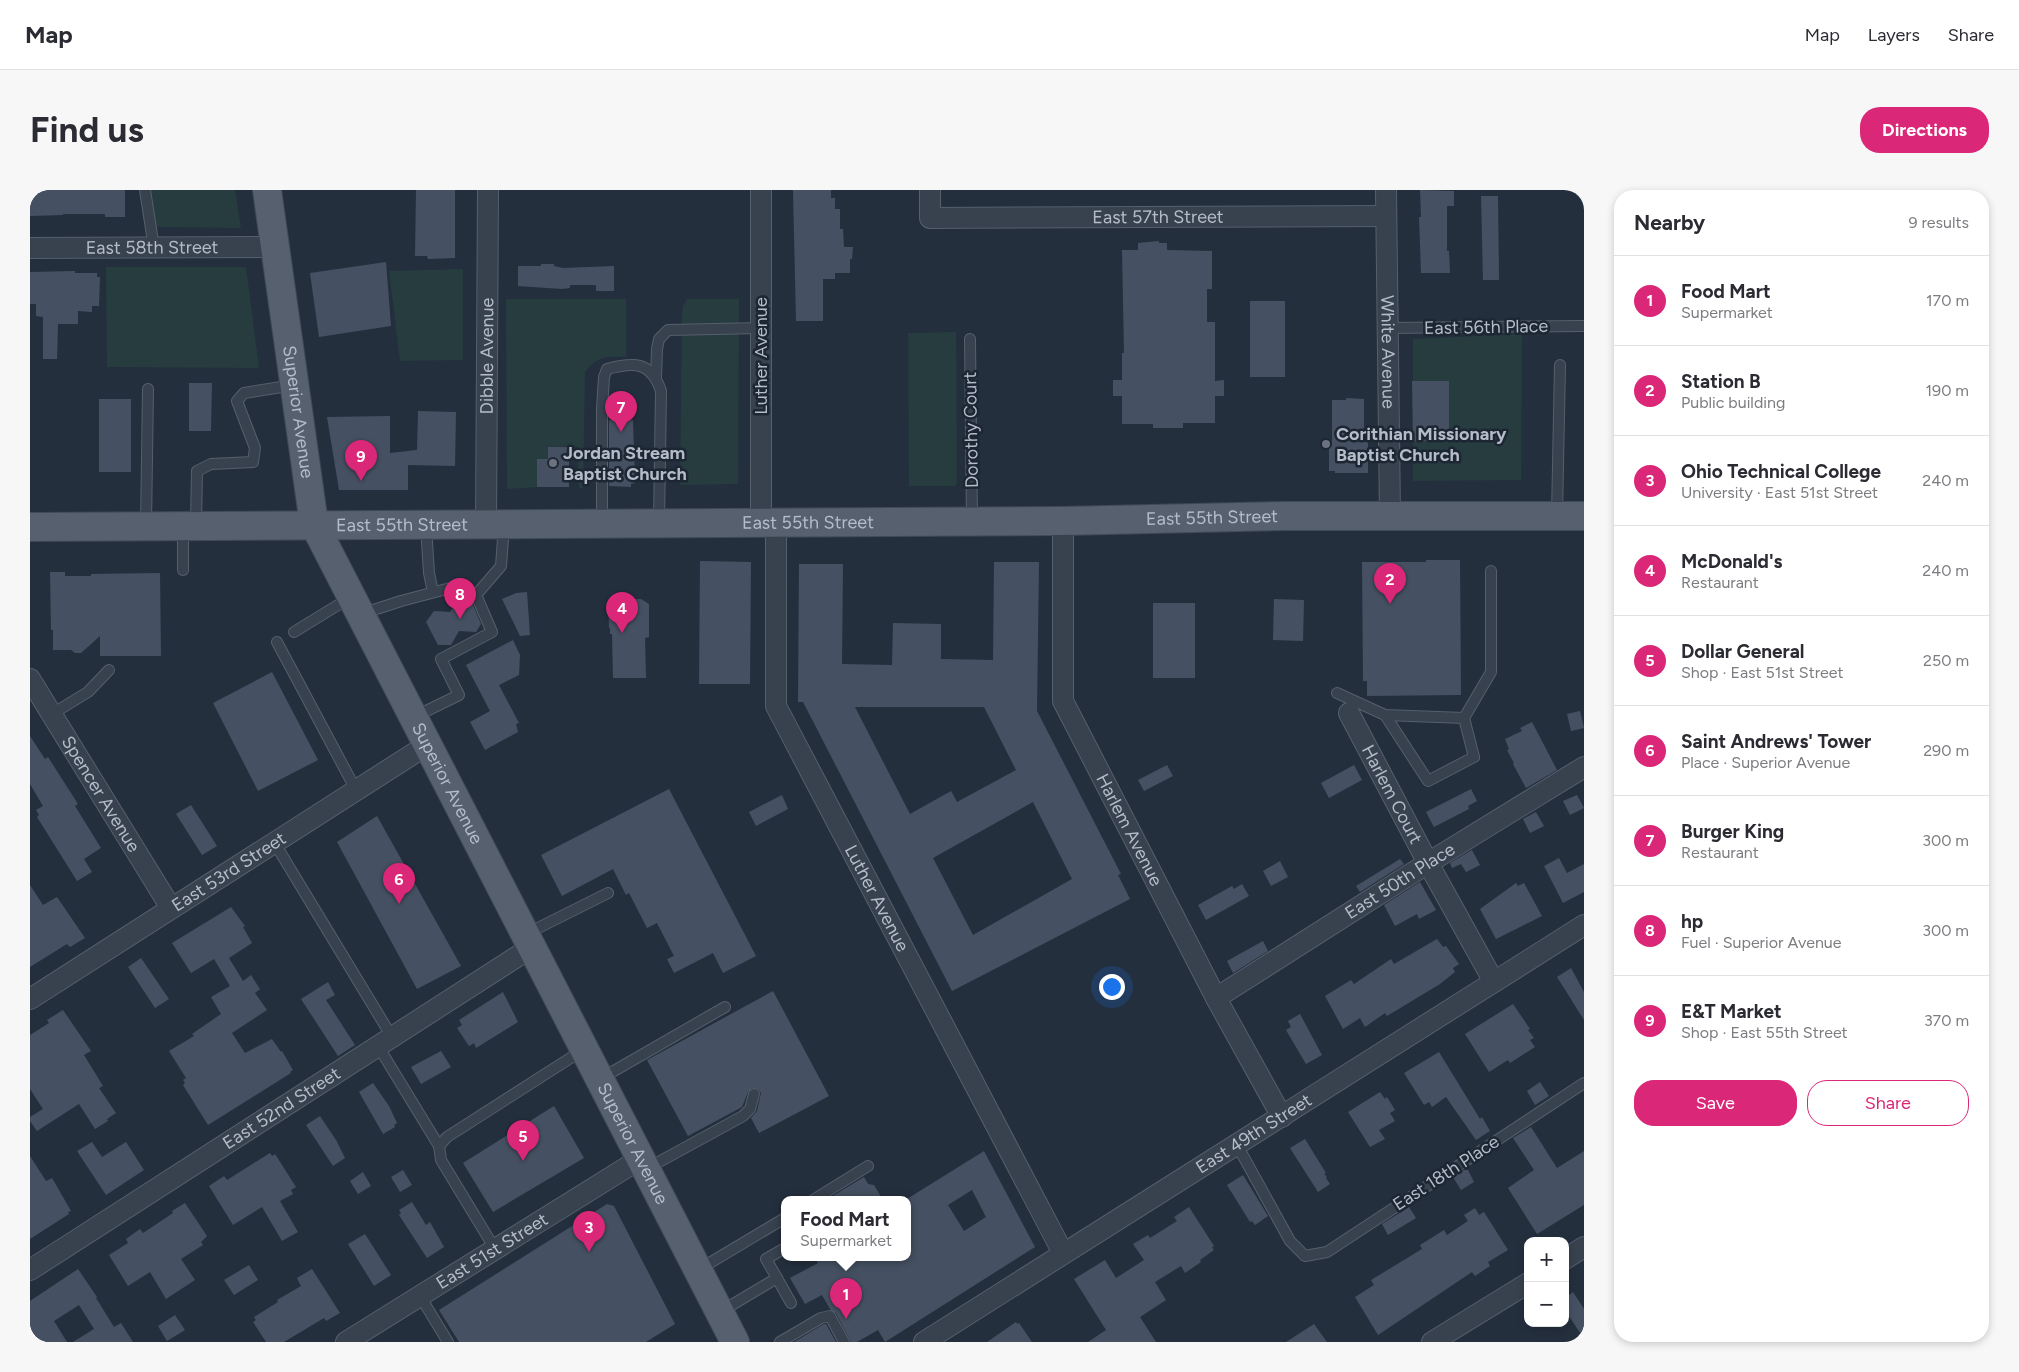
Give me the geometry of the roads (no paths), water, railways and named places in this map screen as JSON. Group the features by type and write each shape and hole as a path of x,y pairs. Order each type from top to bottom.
{"main road":[{"name":"Superior Avenue","path":"267,190 314,524 529,940 642,1165 735,1342"},
{"name":"East 55th Street","path":"30,527 1571,516"}],"street":[{"name":"Dibble Avenue","path":"488,190 495,524"},
{"name":"Luther Avenue","path":"761,190 761,328 776,706 1063,1253"},
{"name":"East 57th Street","path":"930,190 930,218 1386,216"},
{"name":"White Avenue","path":"1386,190 1390,516"},
{"name":"East 58th Street","path":"30,248 275,247"},
{"name":"Harlem Avenue","path":"1063,521 1063,701 1216,998 1282,1117"},
{"name":"Spencer Avenue","path":"30,679 171,908"},
{"name":"Harlem Court","path":"1349,713 1428,863 1494,982"},
{"name":"East 53rd Street","path":"30,999 427,745"},
{"name":"East 50th Place","path":"1216,998 1428,863 1584,767"},
{"name":"East 49th Street","path":"924,1342 1584,925"},
{"name":"East 52nd Street","path":"30,1270 385,1041 529,940"},
{"name":"East 51st Street","path":"346,1342 495,1249 642,1165"},
{"path":"1569,1257 1584,1248"},
{"path":"1432,1342 1524,1284"}],"lane":[{"path":"145,190 154,248"},
{"name":"East 56th Place","path":"1388,328 1584,326"},
{"path":"659,522 661,391 656,377 659,339 668,330 761,328"},
{"name":"Dorothy Court","path":"970,339 972,521"},
{"path":"602,523 602,408 604,377 607,369 632,364 646,367 656,377"},
{"path":"1560,365 1571,516"},
{"path":"183,570 197,471 212,464 253,462 255,448 237,401 244,394 294,385"},
{"path":"146,526 148,389"},
{"path":"426,524 428,573 433,592"},
{"path":"476,595 501,566 495,524"},
{"path":"1385,715 1428,781 1474,757 1464,718 1492,672 1491,571"},
{"path":"294,632 356,606 458,586 476,595 492,632 441,659 459,695 413,718"},
{"path":"277,642 356,790"},
{"path":"52,714 88,692 109,670"},
{"path":"1337,692 1385,715 1464,718"},
{"path":"274,842 385,1041 439,1146 441,1160 495,1249"},
{"path":"529,940 608,893"},
{"path":"599,1079 725,1007"},
{"path":"439,1146 447,1137 584,1050"},
{"name":"East 18th Place","path":"1237,1145 1290,1241 1305,1256 1327,1252 1584,1083"},
{"path":"642,1165 743,1116 750,1109 754,1094"},
{"path":"819,1196 868,1166"},
{"path":"697,1270 781,1220"},
{"path":"781,1250 766,1259 791,1303"},
{"path":"720,1313 777,1278"},
{"path":"420,1296 448,1342"},
{"path":"780,1342 799,1334 830,1316 844,1342"}],"place":[{"name":"Burger King","path":"621,432"},
{"name":"Corithian Missionary Baptist Church","path":"1326,444"},
{"name":"Jordan Stream Baptist Church","path":"553,463"},
{"name":"E&T Market","path":"361,481"},
{"name":"Station B","path":"1390,604"},
{"name":"hp","path":"460,619"},
{"name":"McDonald's","path":"622,633"},
{"name":"Saint Andrews' Tower","path":"399,904"},
{"name":"Dollar General","path":"523,1161"},
{"name":"Ohio Technical College","path":"589,1252"},
{"name":"Food Mart","path":"846,1319"}]}
